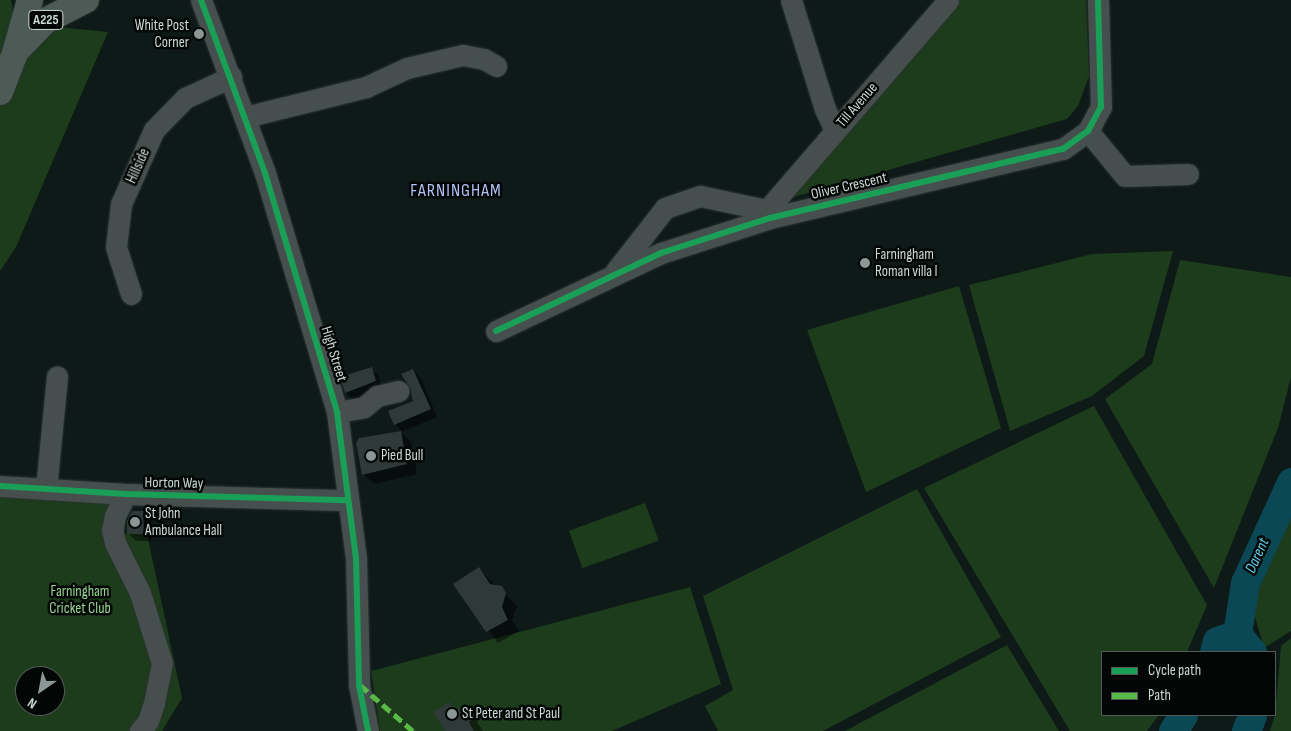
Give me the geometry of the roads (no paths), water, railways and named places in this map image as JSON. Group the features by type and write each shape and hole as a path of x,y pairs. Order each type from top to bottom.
{"main road":[{"path":"0,92 15,53 30,0"},
{"name":"A225","path":"15,53 45,21 86,0"}],"street":[{"name":"High Street","path":"201,0 245,117 338,412 347,500 356,558 359,685 368,731"},
{"path":"792,0 825,109 836,130"},
{"name":"Till Avenue","path":"769,214 836,130 948,0"},
{"name":"Oliver Crescent","path":"496,332 576,296 613,274 661,253 769,214 1063,149 1088,131 1101,107 1098,0"},
{"path":"245,117 366,88 407,68 463,55 484,59 496,66"},
{"name":"Hillside","path":"131,294 116,247 121,204 154,130 185,98 231,77"},
{"path":"1088,131 1125,176 1188,174"},
{"path":"613,274 665,208 700,196 769,214"},
{"path":"46,489 57,377"},
{"path":"338,412 364,407 377,396 398,391"},
{"name":"Horton Way","path":"0,486 126,494 347,500"},
{"path":"126,494 115,516 112,530 114,543 140,593 162,663 154,703 148,721 140,731"}],"waterway":[{"name":"Darent","path":"1251,651 1237,634 1245,583 1291,482"},
{"name":"Darent","path":"1214,651 1217,641 1237,634"},
{"name":"Darent","path":"1173,731 1182,716"},
{"name":"Darent","path":"1246,731 1252,716"}],"place":[{"name":"White Post Corner","path":"199,34"},
{"name":"Farningham Roman villa I","path":"865,263"},
{"name":"Pied Bull","path":"371,456"},
{"name":"St John Ambulance Hall","path":"135,522"},
{"name":"St Peter and St Paul","path":"452,714"}],"district":[{"name":"FARNINGHAM","path":"456,191"}],"park label":[{"name":"Farningham Cricket Club","path":"80,600"}]}
